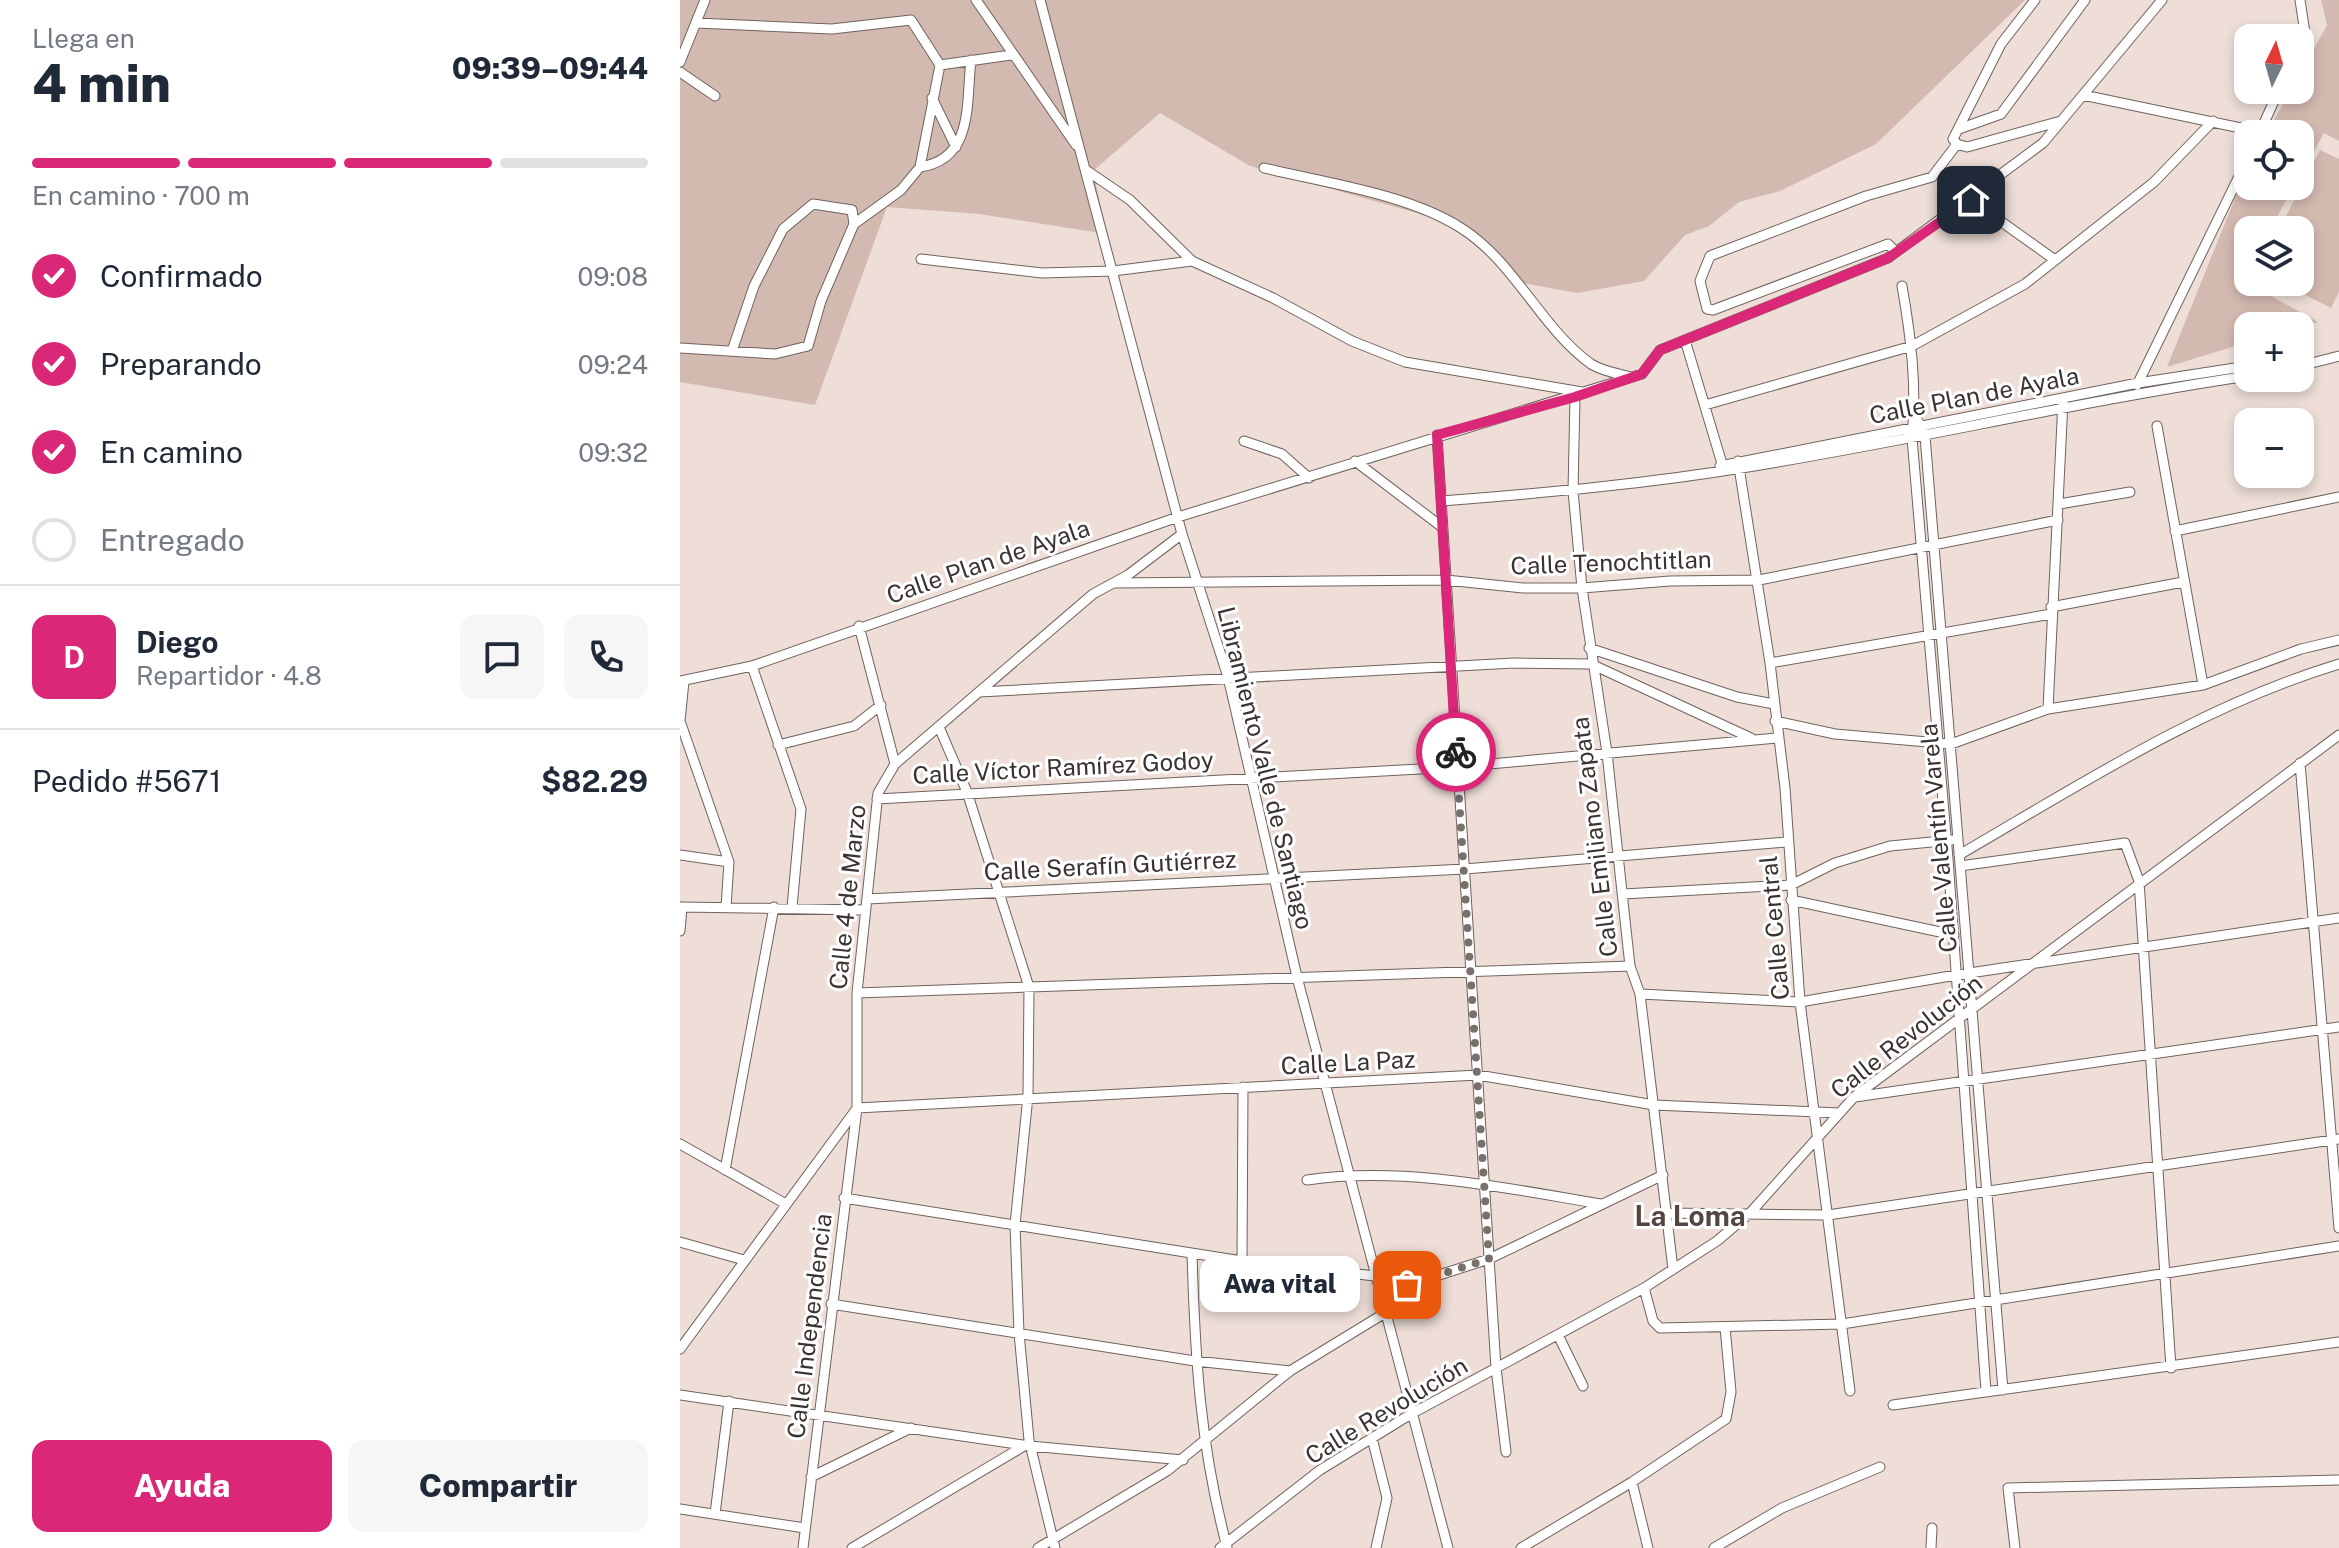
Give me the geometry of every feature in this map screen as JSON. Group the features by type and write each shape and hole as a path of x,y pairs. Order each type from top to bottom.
{"street":[{"path":"682,55 705,0"},
{"path":"976,0 1011,55 1081,152"},
{"name":"Libramiento Valle de Santiago","path":"1040,0 1182,534 1228,677 1297,977 1448,1548"},
{"path":"2035,0 2001,44 1953,139 1967,147 2061,121"},
{"path":"1959,129 2001,114 2085,0"},
{"path":"1244,441 1282,454 1309,478 1437,435 1575,397 1642,374 1660,350 1896,252 1971,200 2043,143 2162,0"},
{"path":"2300,0 2304,24"},
{"path":"680,348 775,354 808,346 821,301 854,224 901,190 920,167 940,65 911,20 832,29 696,23"},
{"path":"940,65 1011,55"},
{"path":"920,167 938,164 961,140 971,60"},
{"path":"680,72 715,96"},
{"path":"2083,95 2234,126"},
{"path":"932,98 956,147"},
{"path":"1705,405 1912,346 2025,284 2154,182 2213,121"},
{"path":"1896,252 1888,244 1707,309 1700,281 1710,256 1866,196 1932,177 1957,144"},
{"path":"1264,168 1424,208 1463,229 1525,290 1554,330 1593,365 1631,377"},
{"path":"1086,170 1130,200 1192,261 1273,298 1352,341 1405,362 1585,393"},
{"path":"2136,388 2234,187"},
{"path":"1971,200 2055,260"},
{"path":"732,351 754,286 783,229 813,204 852,210 854,224"},
{"path":"921,259 1042,273 1113,271 1192,261"},
{"path":"1902,286 1912,346 1918,432"},
{"path":"1685,340 1723,467"},
{"path":"2314,362 2339,356"},
{"name":"Calle Plan de Ayala","path":"1441,501 1573,491 1710,472 2234,369"},
{"name":"Calle Plan de Ayala","path":"2136,388 2234,378"},
{"name":"Calle Emiliano Zapata","path":"1575,397 1573,491 1582,588 1591,664 1607,753 1630,966 1640,994 1673,1269"},
{"path":"2048,709 2063,403"},
{"path":"2157,426 2203,685"},
{"name":"Calle Valentín Varela","path":"1918,432 1934,545 1963,865 1971,1009 1998,1301 2003,1390"},
{"name":"Calle Valentín Varela","path":"1918,432 1927,635 1949,864 1986,1391"},
{"path":"1437,435 1496,1368 1506,1452"},
{"path":"1355,461 1442,527"},
{"name":"Calle Central","path":"1739,465 1759,580 1785,788 1786,842 1800,1002 1850,1391"},
{"name":"Calle Plan de Ayala","path":"682,681 752,666 859,626 1178,517 1309,478"},
{"path":"2059,504 2130,492"},
{"path":"2175,531 2339,497"},
{"name":"Calle Tenochtitlan","path":"1112,583 1446,580 1523,588 1582,588 1670,581 1759,580 2058,520"},
{"name":"Calle 4 de Marzo","path":"857,1108 857,993 877,799 895,764 1068,615 1182,534"},
{"path":"1770,663 1940,633 2183,582"},
{"path":"859,626 895,764"},
{"path":"1775,721 1835,734 1951,744 2048,709 2203,685 2301,649 2339,640"},
{"path":"1589,648 1737,697 1774,704"},
{"path":"979,692 1453,666 1591,664 1753,739"},
{"path":"1949,864 2026,812 2199,717 2253,693 2339,664"},
{"path":"752,666 801,809 792,907"},
{"path":"682,681 680,721 729,862 726,907"},
{"path":"778,745 854,726 881,705"},
{"path":"939,727 967,792 1029,987 1028,1096 1015,1225 1019,1333 1028,1446 1054,1543"},
{"name":"Calle Revolución","path":"1225,1547 1320,1470 1411,1414 1644,1288 1717,1241 1751,1212 1854,1097 2139,881 2339,735"},
{"name":"Calle Víctor Ramírez Godoy","path":"877,799 1456,767 1777,738"},
{"path":"2300,763 2321,1030 2335,1139 2339,1228"},
{"path":"1623,894 1791,885 1835,863 1890,846 1959,840"},
{"name":"Calle Serafín Gutiérrez","path":"681,907 866,905 999,890 1465,869 1786,842"},
{"path":"1949,864 1963,865 2125,843 2139,881 2141,949 2171,1368"},
{"path":"680,855 729,862"},
{"path":"1791,900 1954,935"},
{"path":"680,931 681,907"},
{"path":"725,1170 774,907"},
{"path":"1640,994 1800,1002 1956,975 2339,918"},
{"path":"857,993 1630,966"},
{"path":"1854,1097 2339,1027"},
{"name":"Calle La Paz","path":"857,1108 1028,1096 1478,1075 1654,1105 1816,1115 1839,1113"},
{"path":"1242,1261 1243,1087"},
{"path":"680,1349 684,1338 857,1108"},
{"name":"Calle Independencia","path":"803,1548 857,1108"},
{"path":"1667,1213 1828,1215 1988,1194 2335,1139"},
{"path":"680,1144 784,1203"},
{"path":"1307,1180 1348,1174 1485,1184 1601,1204"},
{"path":"1380,1294 1489,1259 1663,1175"},
{"path":"844,1198 1242,1261 1375,1276"},
{"path":"680,1242 744,1260"},
{"path":"1644,1288 1653,1321 1660,1328 1842,1324 2339,1246"},
{"path":"1192,1253 1195,1361 1203,1445 1225,1547"},
{"path":"831,1304 1195,1361 1290,1371"},
{"path":"1038,1548 1054,1543 1183,1460 1290,1371 1385,1313"},
{"path":"1521,1548 1632,1482 1726,1419 1730,1398 1725,1327"},
{"path":"1558,1335 1583,1386"},
{"path":"1893,1405 2339,1342"},
{"path":"680,1395 1028,1446 1183,1460"},
{"path":"715,1514 729,1401"},
{"path":"811,1477 911,1428"},
{"path":"1372,1438 1387,1498 1376,1548"},
{"path":"852,1548 1028,1446"},
{"path":"1714,1548 1782,1508 1880,1467"},
{"path":"2015,1548 2008,1488 2339,1480"},
{"path":"1632,1482 1648,1548"},
{"path":"680,1509 805,1528"},
{"path":"1931,1548 1932,1528"}],"shaded area":[{"path":"680,0 2025,0 1876,144 1780,191 1739,202 1709,226 1685,235 1644,281 1577,293 1512,281 1486,249 1452,223 1250,166 1160,113 1093,171 1107,234 979,214 887,207 815,405 680,382"},
{"path":"2321,0 2339,0 2339,141 2324,133 2314,151 2314,120 2274,120 2283,104 2314,104 2314,49 2327,25"},
{"path":"2320,150 2339,159 2339,292 2331,308 2307,296 2314,296 2314,216 2286,216 2294,200 2314,200 2314,162"},
{"path":"2234,200 2286,200 2278,216 2234,216 2234,296 2271,296 2300,312 2234,312 2234,346 2167,367"}],"way so far":[{"path":"1407,1285 1489,1259 1456,752"}],"place":[{"name":"Awa vital","path":"1407,1285"}],"district":[{"name":"La Loma","path":"1690,1215"}],"route":[{"path":"1456,752 1437,435 1575,397 1642,374 1660,350 1888,258 1971,200"}]}
